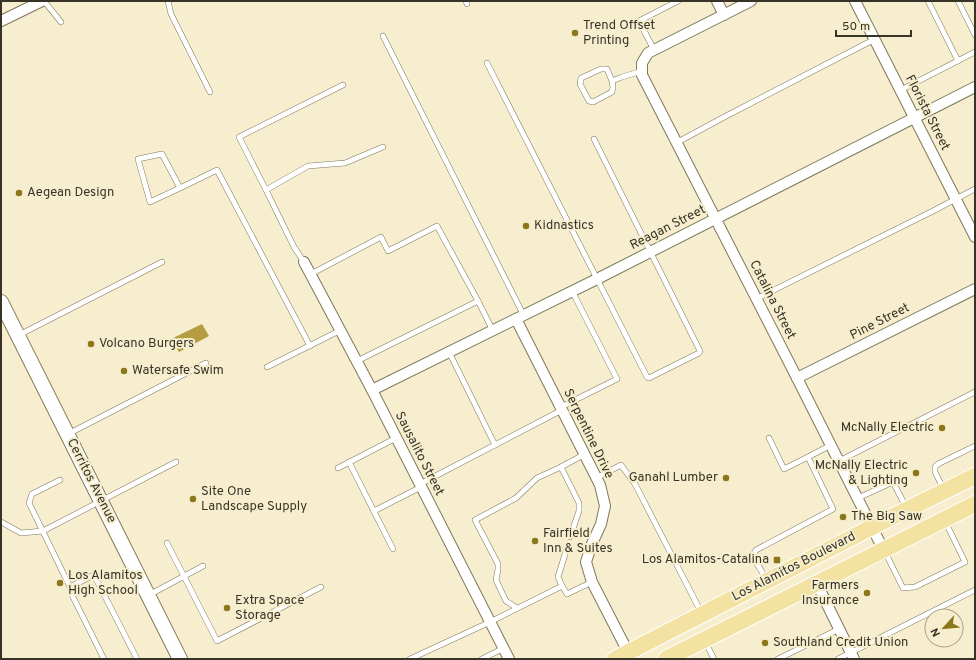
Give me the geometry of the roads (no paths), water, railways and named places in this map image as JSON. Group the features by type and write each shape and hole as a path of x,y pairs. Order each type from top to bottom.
{"main road":[{"name":"Cerritos Avenue","path":"1,302 180,659"},
{"name":"Los Alamitos Boulevard","path":"621,655 907,510 942,485 975,476"},
{"name":"Los Alamitos Boulevard","path":"666,659 975,504"}],"street":[{"path":"1,21 27,4 43,1"},
{"path":"717,1 724,15"},
{"path":"642,67 648,53 751,1"},
{"name":"Florista Street","path":"856,1 975,237"},
{"name":"Catalina Street","path":"642,67 642,75 858,498 883,550"},
{"name":"Reagan Street","path":"372,390 520,318 975,87"},
{"name":"Sausalito Street","path":"304,262 372,390 509,659"},
{"name":"Pine Street","path":"797,378 975,289"},
{"name":"Serpentine Drive","path":"520,318 600,485 605,506 601,524 591,546 586,562 592,582 621,655"},
{"path":"817,584 853,656"}],"lane":[{"path":"43,1 61,22"},
{"path":"168,1 171,14 210,92"},
{"path":"654,50 639,21 678,1"},
{"path":"928,1 958,61"},
{"path":"958,1 975,35"},
{"path":"383,36 520,318"},
{"path":"676,143 735,111 875,40"},
{"path":"901,90 975,52"},
{"path":"487,63 574,236 647,377 649,378 700,353 700,351 594,139"},
{"path":"612,81 642,67"},
{"path":"601,69 607,69 612,81 612,92 593,102 589,101 580,84 581,78 601,69"},
{"path":"304,262 294,246 239,136 343,85"},
{"path":"266,190 308,166 345,163 383,147"},
{"path":"180,188 162,154 138,159 150,202 180,188 217,170 310,346"},
{"path":"756,299 975,189"},
{"path":"311,274 381,237 388,251 438,226 478,301 492,331"},
{"path":"18,335 162,262"},
{"path":"374,511 617,379 572,291"},
{"path":"357,361 478,301"},
{"path":"267,367 341,330"},
{"path":"449,352 496,445"},
{"path":"67,434 206,363"},
{"path":"839,461 975,392"},
{"path":"338,468 396,438"},
{"path":"769,438 784,469 831,445"},
{"path":"942,485 935,472 935,467 938,464 975,446"},
{"path":"517,608 506,601 496,580 498,564 475,520 516,498 536,478 585,454"},
{"path":"767,580 754,559 753,555 756,550 833,509 808,457"},
{"path":"1,522 20,533 43,531 176,462"},
{"path":"349,462 393,549"},
{"path":"596,478 621,465 635,484 702,614"},
{"path":"561,467 579,504 579,511 570,537"},
{"path":"60,480 32,494 29,503 104,659"},
{"path":"858,498 893,482 907,510"},
{"path":"883,550 903,588 915,587 965,562 944,520"},
{"path":"167,543 217,641 321,587"},
{"path":"566,551 558,577 567,594 592,582"},
{"path":"148,595 203,566"},
{"path":"70,587 94,575 136,659"},
{"path":"410,659 490,622 562,586"},
{"path":"838,659 853,656 975,590"},
{"path":"778,659 839,629"},
{"path":"705,640 714,659"},
{"path":"482,659 504,648"}],"place":[{"name":"Trend Offset Printing","path":"575,33"},
{"name":"Aegean Design","path":"19,193"},
{"name":"Kidnastics","path":"526,226"},
{"name":"Volcano Burgers","path":"91,344"},
{"name":"Watersafe Swim","path":"124,371"},
{"name":"McNally Electric","path":"942,428"},
{"name":"McNally Electric & Lighting","path":"916,473"},
{"name":"Ganahl Lumber","path":"726,478"},
{"name":"Site One Landscape Supply","path":"193,499"},
{"name":"The Big Saw","path":"843,517"},
{"name":"Fairfield Inn & Suites","path":"535,541"},
{"name":"Los Alamitos-Catalina","path":"777,560"},
{"name":"Los Alamitos High School","path":"60,583"},
{"name":"Farmers Insurance","path":"867,593"},
{"name":"Extra Space Storage","path":"227,608"},
{"name":"Southland Credit Union","path":"765,643"}]}
